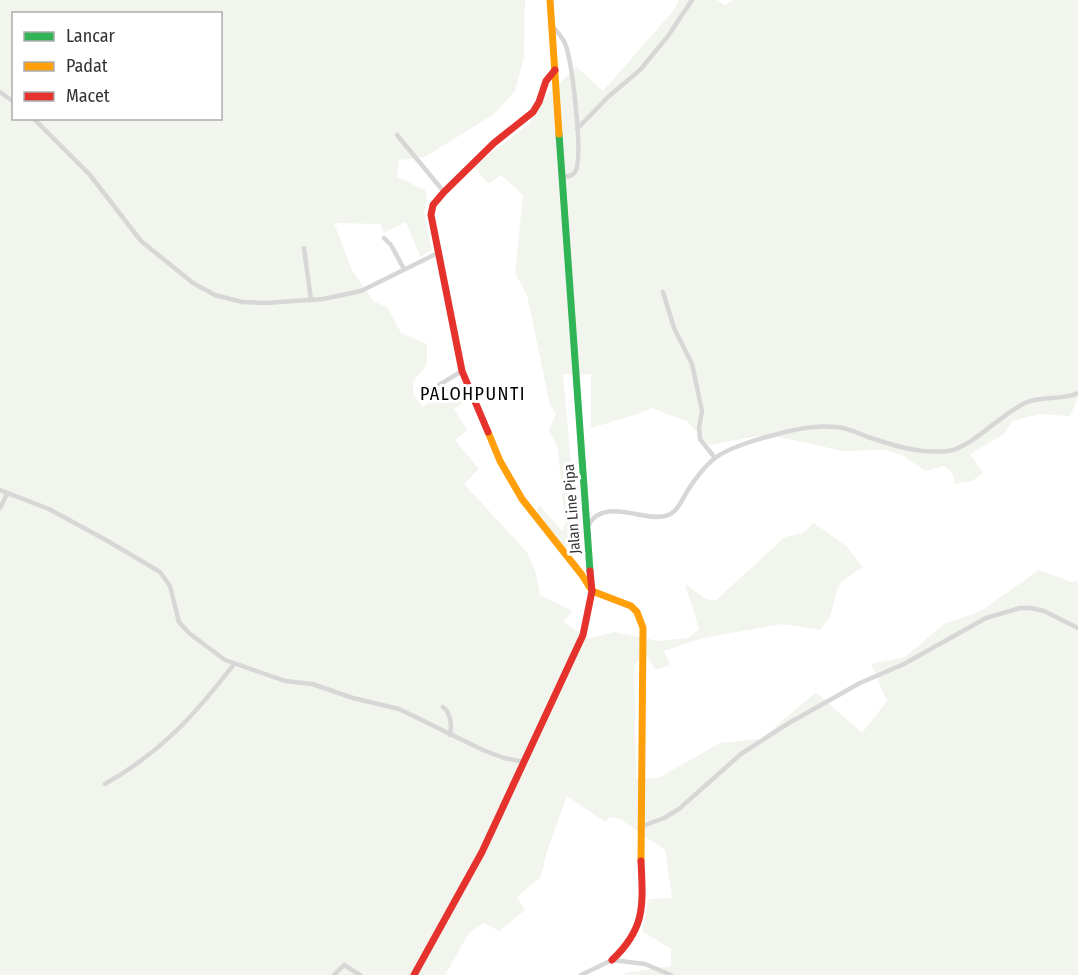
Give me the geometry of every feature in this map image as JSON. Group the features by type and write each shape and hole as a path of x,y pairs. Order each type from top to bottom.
{"street":[{"name":"Jalan Line Pipa","path":"414,975 482,852 525,762 583,635 592,591 550,0"},
{"path":"577,129 608,97 640,70 668,36 692,0"},
{"path":"553,27 565,43 570,60 579,146 576,168 572,175 562,177"},
{"path":"555,70 546,81 533,112 494,143 444,192 433,205 431,215 462,371 500,461 516,491 592,591 631,606 637,612 643,628 641,853 643,897 640,918 630,941 612,960 581,975"},
{"path":"35,120 90,175 141,241 193,283 215,295 242,302 265,303 323,299 361,291 440,252"},
{"path":"397,135 444,192"},
{"path":"384,238 391,245 404,269"},
{"path":"304,248 311,300"},
{"path":"663,292 674,327 692,364 702,411 700,439 715,458"},
{"path":"439,385 462,371"},
{"path":"587,528 593,519 605,512 666,515 682,503 690,486 715,458 776,434 822,427 844,429 908,450 947,451 967,443 1025,403 1040,398 1066,398 1078,393"},
{"path":"0,490 49,509 160,572 170,586 179,622 206,648 234,664 285,681 312,684 354,698 388,705 419,717 483,750 504,758 525,762"},
{"path":"0,507 8,494"},
{"path":"643,826 679,809 741,754 779,729 851,688 889,672 986,618 1020,608 1031,608 1044,611 1078,628"},
{"path":"105,784 138,765 180,729 214,692 234,664"},
{"path":"443,707 449,715 450,735"},
{"path":"612,960 645,964 671,975"},
{"path":"334,975 344,965 360,975"}],"shaded area":[{"path":"0,0 525,0 524,57 515,91 494,114 425,157 399,160 397,177 425,190 427,196 424,213 432,250 420,257 406,222 383,233 381,224 334,223 352,270 373,301 388,308 401,333 427,344 427,365 413,381 413,394 423,407 454,384 465,401 454,409 467,430 455,440 479,469 464,484 527,552 535,570 540,595 572,611 564,622 588,639 614,632 658,641 688,638 699,629 685,584 706,599 715,601 785,537 803,533 814,523 846,546 863,567 842,581 837,590 830,617 820,630 782,624 703,638 664,651 670,665 656,670 646,655 634,665 636,778 658,778 720,743 761,739 816,692 862,733 887,701 871,664 905,657 944,624 981,611 1039,570 1071,582 1078,581 1078,975 625,975 625,973 671,966 671,949 642,931 649,899 672,898 665,850 620,819 610,817 605,822 567,796 547,851 541,877 517,897 525,910 499,931 484,923 469,933 445,975 0,975"},
{"path":"679,0 717,0 725,5 733,0 1078,0 1078,398 1070,416 1040,414 1012,421 1004,434 970,454 983,473 972,481 955,484 952,472 944,466 925,471 902,455 884,450 843,451 779,437 759,436 709,445 688,422 652,408 591,428 591,374 563,374 578,540 564,549 537,512 539,505 562,531 565,524 558,449 549,430 556,414 550,405 527,295 515,273 523,195 501,175 488,184 474,166 529,124 544,97 577,67 603,91 674,10"}],"traffic: fast":[{"path":"559,134 590,571"}],"traffic: slow":[{"path":"550,0 559,134"},
{"path":"488,432 500,461 522,499 592,591 631,606 637,612 643,628 641,861"}],"traffic: jam":[{"path":"488,432 462,371 431,215 433,205 444,192 494,143 533,112 546,81 555,70"},
{"path":"414,975 482,852 583,635 592,591 590,571"},
{"path":"612,960 637,926 642,903 641,861"}],"district":[{"name":"PALOHPUNTI","path":"473,394"}]}
